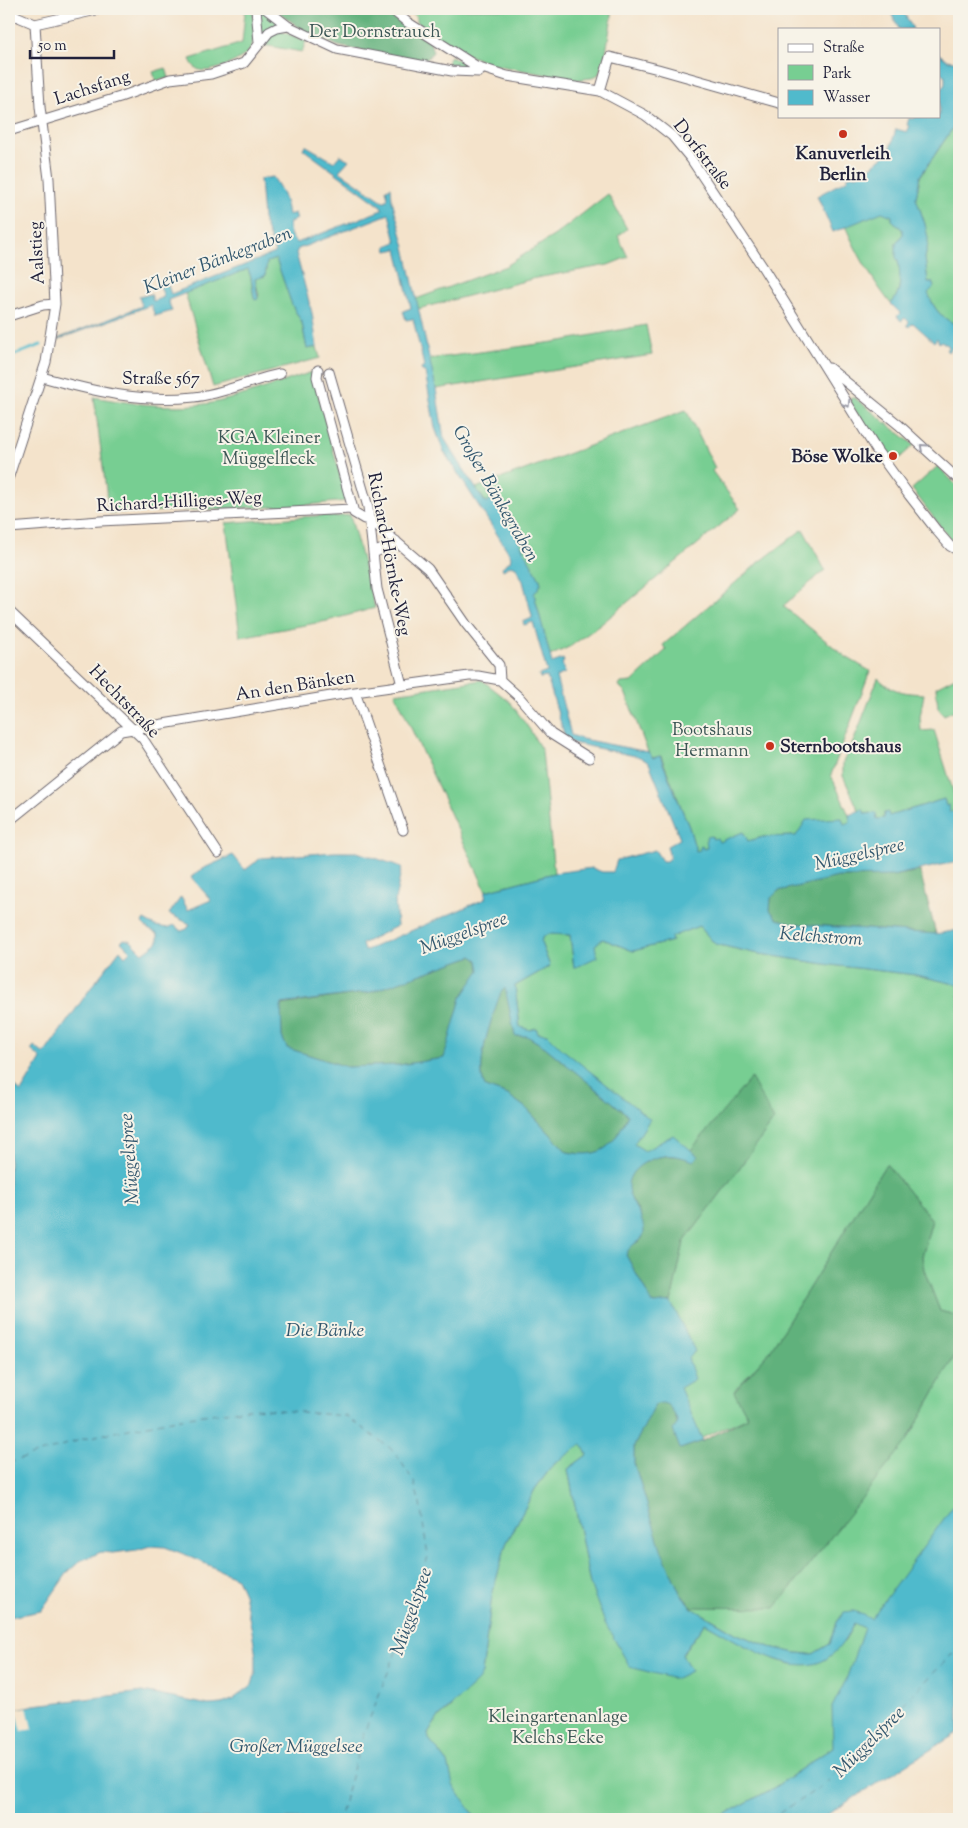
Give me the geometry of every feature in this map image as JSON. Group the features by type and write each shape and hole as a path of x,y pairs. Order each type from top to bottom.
{"street":[{"path":"9,14 35,24 100,9"},
{"path":"256,9 259,42"},
{"name":"Dorfstraße","path":"266,9 288,26 337,49 459,72 479,72 482,69"},
{"name":"Dorfstraße","path":"391,9 445,48 482,69 507,76 600,91 646,115 672,136 691,160 762,266 877,451 950,546 959,551"},
{"name":"Aalstieg","path":"9,476 42,377 55,304 49,179 38,90 35,24"},
{"name":"Lachsfang","path":"9,130 120,97 170,79 211,74 244,63 254,52 259,42 269,32 288,26"},
{"path":"600,91 610,57 778,103"},
{"path":"9,316 43,305 55,304"},
{"name":"Dorfstraße","path":"822,362 899,425 959,480"},
{"name":"Richard-Hörnke-Weg","path":"318,370 316,377 352,509"},
{"name":"Richard-Hörnke-Weg","path":"330,372 370,520 377,588 402,685"},
{"name":"Straße 567","path":"42,377 94,391 124,396 159,398 194,397 220,392 280,374"},
{"path":"352,509 358,516 372,521 428,569 466,624 499,664 500,680 551,734 589,758"},
{"name":"Richard-Hilliges-Weg","path":"9,528 118,520 352,509"},
{"path":"373,553 392,545 396,541"},
{"name":"Hechtstraße","path":"9,611 143,738 218,853"},
{"name":"An den Bänken","path":"9,821 121,731 402,685 469,676 500,680"},
{"path":"355,692 403,830"}],"green space":[{"path":"244,9 253,9 253,39 248,52 236,61 220,68 205,71 195,67 190,59 242,43"},
{"path":"259,9 281,24 261,35"},
{"name":"Der Dornstrauch","path":"274,9 384,9 430,42 433,52 427,59 416,62 338,46 304,31"},
{"path":"407,9 613,9 606,53 599,74 592,78 575,80 490,64 466,54 416,22 416,17"},
{"path":"278,30 306,41 302,52 263,45 268,36"},
{"path":"451,56 475,70 447,67"},
{"path":"166,68 169,78 156,81 153,72"},
{"path":"959,119 959,326 939,313 928,293 934,287 932,282 928,282 925,258 928,244 925,224 916,198 920,177"},
{"path":"608,194 627,229 618,236 628,257 608,265 536,278 418,309 416,299 506,266 555,235"},
{"path":"882,211 892,216 892,220 902,229 903,234 896,243 900,283 896,297 891,304 866,267 845,226"},
{"name":"KGA Kleiner Müggelfleck","path":"276,259 292,305 302,323 307,349 317,347 320,358 213,387 185,293 248,269 254,298 259,296 255,278 265,276 267,262"},
{"path":"646,325 652,355 436,389 429,359 561,341"},
{"name":"KGA Kleiner Müggelfleck","path":"312,372 347,501 296,506 109,513 94,397 124,402 186,406 217,402 240,396"},
{"path":"850,398 855,398 914,445 892,465 850,403"},
{"path":"686,410 715,468 712,471 740,509 600,625 571,646 550,656 534,594 541,584 540,580 495,497 487,502 476,488"},
{"path":"938,466 959,488 959,545 949,538 912,489"},
{"name":"KGA Kleiner Müggelfleck","path":"327,515 330,517 350,515 375,608 327,621 240,637 226,523"},
{"name":"Bootshaus Hermann","path":"803,529 825,570 783,606 846,657 870,671 831,775 851,822 844,825 842,818 796,836 763,837 748,842 743,832 719,843 712,836 707,848 703,849 702,845 700,846 701,850 696,851 689,827 661,756 653,758 648,752 625,692 619,686 621,683 632,682 666,650 663,645 757,564"},
{"path":"959,675 959,708 944,715 938,708 936,687"},
{"path":"878,678 883,683 899,691 924,694 920,717 921,731 934,730 959,810 950,812 944,799 889,816 884,813 884,818 877,819 871,813 865,814 863,810 859,811 843,776 843,762 854,740"},
{"path":"482,680 510,702 542,751 554,873 486,891 395,693"},
{"path":"920,871 936,934 796,924 777,919 770,910 771,898 778,891 838,877 892,876"},
{"name":"Kleingartenanlage Kelchs Ecke","path":"699,926 715,944 754,953 831,965 916,975 959,985 959,1316 940,1311 924,1270 922,1257 932,1220 886,1164 770,1351 734,1391 748,1417 702,1438 703,1441 634,1446 907,1441 959,1348 959,1531 833,1747 772,1789 716,1819 477,1819 452,1785 448,1763 429,1739 428,1734 437,1719 450,1708 482,1673 492,1595 506,1544 535,1489 553,1465 582,1443 587,1455 568,1469 590,1584 691,1671 682,1655 705,1623 746,1646 777,1660 792,1664 845,1641 854,1623 870,1620 837,1622 830,1644 813,1654 796,1653 770,1647 737,1634 705,1615 678,1613 591,1420 562,1049 547,1034 538,1033 536,1028 530,1030 520,1027 515,986 550,966 541,943 542,938 548,934 570,935 574,968 595,944 603,939 633,951 672,941 670,937","holes":["774,1120 684,1242 671,1302 644,1232"]},
{"path":"472,956 478,960 481,970 461,998 445,1058 399,1065 347,1067 287,1048 282,1037 281,1005 371,992"},
{"path":"506,987 515,1036 527,1036 545,1047 628,1115 617,1135 606,1148 590,1154 567,1152 526,1108 508,1095 485,1087 482,1077 483,1053 501,991"},
{"path":"751,1078 774,1120 684,1242 671,1302 654,1304 626,1255 628,1248 642,1239 641,1218 629,1195 628,1180 635,1169 654,1158 674,1156 694,1160 690,1151"},
{"path":"886,1164 932,1220 922,1257 924,1270 940,1311 959,1316 959,1348 907,1441 775,1608 692,1607 680,1593 662,1553 634,1463 634,1446 655,1404 663,1402 673,1410 678,1426 680,1449 703,1441 748,1417 734,1392 770,1351"}],"water":[{"path":"889,9 902,9 912,28 898,28"},
{"path":"940,55 947,60 959,62 959,119 920,176 916,198 928,238 925,258 928,282 932,282 934,287 928,293 939,313 959,326 959,355 951,348 948,352 946,350 949,346 941,341 939,343 937,338 934,342 913,323 909,327 907,325 909,322 905,318 901,321 897,316 900,313 891,304 895,299 900,283 896,243 903,234 902,229 892,220 892,216 882,212 833,232 817,196 848,179 847,177 866,171 889,152 896,129 907,132 910,126 907,125 909,118 940,118 940,91 945,84 945,76 940,72"},
{"name":"Die Bänke","path":"305,145 334,162 340,155 349,160 339,171 383,201 386,201 388,198 386,189 391,187 392,200 405,247 436,389 444,438 484,501 487,502 495,497 540,580 541,584 534,594 552,663 563,659 564,662 562,663 565,673 556,677 571,735 582,739 648,752 653,758 660,756 689,827 696,851 700,850 702,845 703,849 707,848 706,837 717,838 719,842 743,832 748,841 763,837 796,836 806,820 842,818 844,824 850,822 849,815 863,809 865,814 876,813 877,819 884,818 884,813 888,812 889,816 944,799 946,806 949,805 950,812 959,810 959,861 892,876 838,877 778,891 771,898 770,910 777,919 796,924 936,934 959,930 959,985 916,975 831,965 754,953 715,944 699,926 671,937 672,941 633,951 603,939 595,945 597,957 574,968 570,935 548,934 542,938 541,943 550,966 515,986 520,1027 530,1030 536,1028 538,1033 547,1034 562,1049 650,1119 634,1144 645,1151 673,1135 698,1156 694,1161 672,1156 656,1158 642,1164 632,1174 628,1188 644,1227 644,1232 642,1238 630,1247 626,1255 652,1303 671,1302 695,1351 688,1358 695,1379 680,1388 703,1441 680,1449 673,1430 678,1423 675,1415 670,1407 660,1403 655,1405 634,1446 634,1463 662,1552 680,1593 692,1608 737,1634 770,1647 796,1653 813,1654 830,1644 837,1622 844,1612 854,1611 871,1619 959,1498 959,1732 820,1819 716,1819 772,1789 833,1747 832,1707 846,1680 864,1628 854,1623 843,1643 826,1659 813,1664 797,1664 764,1655 705,1623 682,1654 691,1671 675,1679 630,1667 605,1623 590,1584 568,1469 587,1455 582,1444 553,1465 535,1489 506,1544 492,1595 482,1673 477,1682 437,1719 428,1734 429,1739 448,1763 453,1785 477,1819 9,1819 9,1711 34,1705 143,1692 209,1705 222,1704 232,1700 252,1685 256,1671 256,1657 244,1594 237,1578 165,1547 150,1546 137,1550 112,1553 101,1552 80,1561 68,1572 41,1611 9,1617 9,1290 14,1270 9,1251 9,1116 14,1104 9,1098 9,1081 21,1092 41,1059 31,1050 34,1046 44,1054 120,950 125,956 130,951 121,942 124,939 131,941 143,953 158,942 158,934 148,929 142,923 144,920 155,926 168,928 174,925 181,931 187,929 190,924 169,914 181,897 188,910 211,900 191,877 202,869 233,855 245,870 261,858 334,852 357,852 402,867 395,900 397,926 362,944 364,951 485,899 486,891 554,873 592,868 602,872 613,872 617,860 655,850 662,861 666,861 670,858 667,846 680,839 649,763 640,757 573,743 565,737 547,677 540,678 539,675 547,672 533,622 524,625 523,622 532,618 532,616 523,581 516,567 511,565 503,570 502,567 510,561 511,556 444,452 435,428 425,372 421,368 424,366 413,319 406,320 403,311 411,308 397,249 387,251 386,246 396,242 389,214 298,249 296,253 312,313 317,347 307,349 302,323 292,305 276,259 267,262 265,276 255,279 258,299 255,300 254,298 248,269 168,300 172,311 155,316 151,305 57,340 142,306 139,297 151,294 153,301 164,297 160,286 167,283 171,294 275,253 263,219 260,179 273,177 283,194 288,215 295,213 297,219 290,222 289,228 291,236 297,243 382,210 382,207 303,149","holes":["472,956 478,960 480,970 461,998 444,1058 399,1065 347,1067 287,1048 282,1037 281,1004 371,992","505,988 515,1036 527,1036 545,1047 628,1115 617,1135 606,1148 590,1154 567,1152 526,1108 508,1095 485,1087 482,1077 483,1053 501,992"]}],"pier":[{"path":"27,1707 32,1729 22,1731 16,1709"}],"waterway":[{"name":"Kleiner Bänkegraben","path":"9,357 41,345"}],"ferry route":[{"path":"9,1463 86,1438 181,1418 255,1408 346,1416 394,1451 414,1482 420,1504 428,1556 415,1604 362,1738 339,1819"},
{"path":"770,1819 824,1785 959,1647"}],"place":[{"name":"Kanuverleih Berlin","path":"843,134"},
{"name":"Böse Wolke","path":"893,456"},
{"name":"Sternbootshaus","path":"770,746"}],"water label":[{"name":"Großer Bänkegraben","path":"497,493"},
{"name":"Müggelspree","path":"859,853"},
{"name":"Müggelspree","path":"463,932"},
{"name":"Kelchstrom","path":"821,935"},
{"name":"Müggelspree","path":"128,1159"},
{"name":"Müggelspree","path":"410,1611"},
{"name":"Müggelspree","path":"868,1741"},
{"name":"Großer Müggelsee","path":"296,1745"}]}
